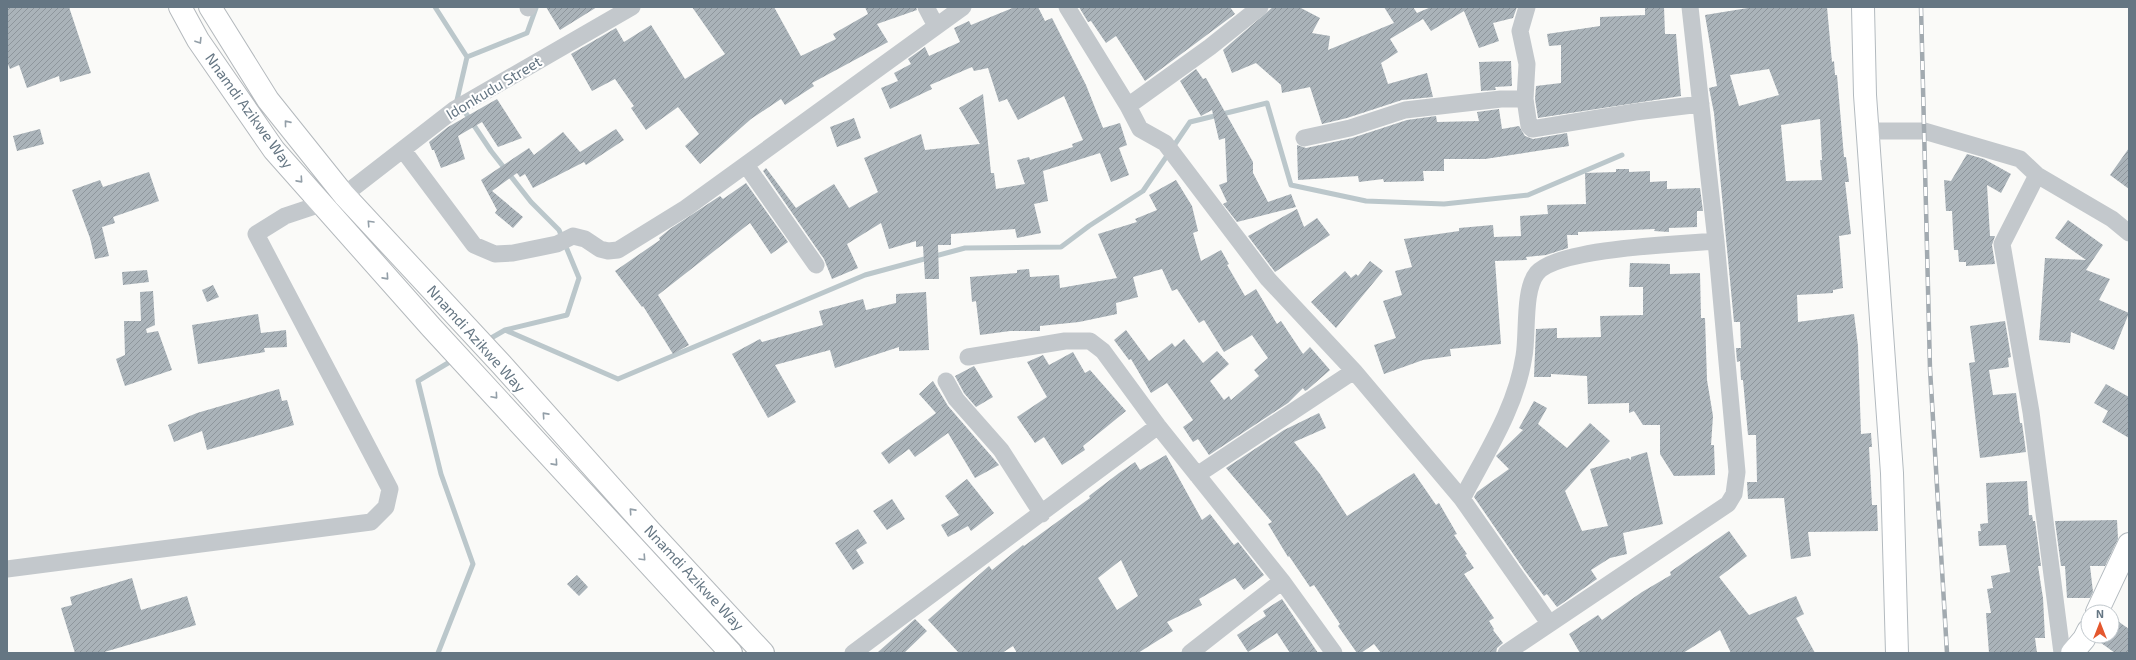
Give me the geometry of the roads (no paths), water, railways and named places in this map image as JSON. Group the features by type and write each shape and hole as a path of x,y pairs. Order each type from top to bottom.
{"main road":[{"name":"Nnamdi Azikwe Way","path":"180,7 198,40 274,150 431,327 731,653"},
{"name":"Nnamdi Azikwe Way","path":"210,7 268,100 344,195 501,364 618,496 763,653"},
{"path":"1863,7 1868,131 1892,473 1897,653"},
{"path":"2101,604 2129,544"},
{"path":"2072,653 2080,644"}],"street":[{"name":"Idonkudu Street","path":"344,195 462,105 632,7"},
{"path":"926,7 936,26"},
{"path":"403,150 474,245 495,254 513,253 578,236 600,249 608,251 618,250 686,208 963,7"},
{"path":"1067,7 1128,106 1140,129 1165,143 1268,278 1354,371 1462,500 1549,623"},
{"path":"1128,106 1210,47 1260,7"},
{"path":"1527,7 1520,31 1527,64 1525,99 1529,126 1532,129 1635,112 1701,104"},
{"path":"1506,653 1720,510 1728,504 1734,494 1737,472 1716,241 1690,7"},
{"path":"1304,138 1350,128 1405,110 1485,101 1525,99"},
{"path":"1868,131 1924,131 2020,159 2037,175 2112,219 2129,233"},
{"path":"746,165 816,265"},
{"path":"2037,175 2002,244 2031,412 2062,653"},
{"path":"7,569 371,522 386,507 390,489 256,234 285,216 321,204"},
{"path":"1462,500 1508,411 1517,390 1524,355 1530,283 1537,272 1548,264 1602,250 1716,241"},
{"path":"968,357 1065,341 1090,341 1103,352 1158,426 1282,581 1334,653"},
{"path":"1197,475 1354,371"},
{"path":"946,381 956,399 1001,450 1042,514"},
{"path":"853,653 1042,514 1158,426"},
{"path":"1190,653 1282,581"}],"waterway":[{"path":"435,7 467,57"},
{"path":"486,341 505,330 567,315 579,278 559,230 531,202 491,151 457,100 467,57 527,33 536,8"},
{"path":"505,330 618,379 865,275 965,248 1061,247 1089,226 1143,191 1190,122 1267,103 1291,185 1366,201 1444,204 1528,195 1622,155"},
{"path":"438,653 473,564 441,474 418,381 453,360"}],"railway":[{"path":"1921,7 1930,369 1947,653"}]}
